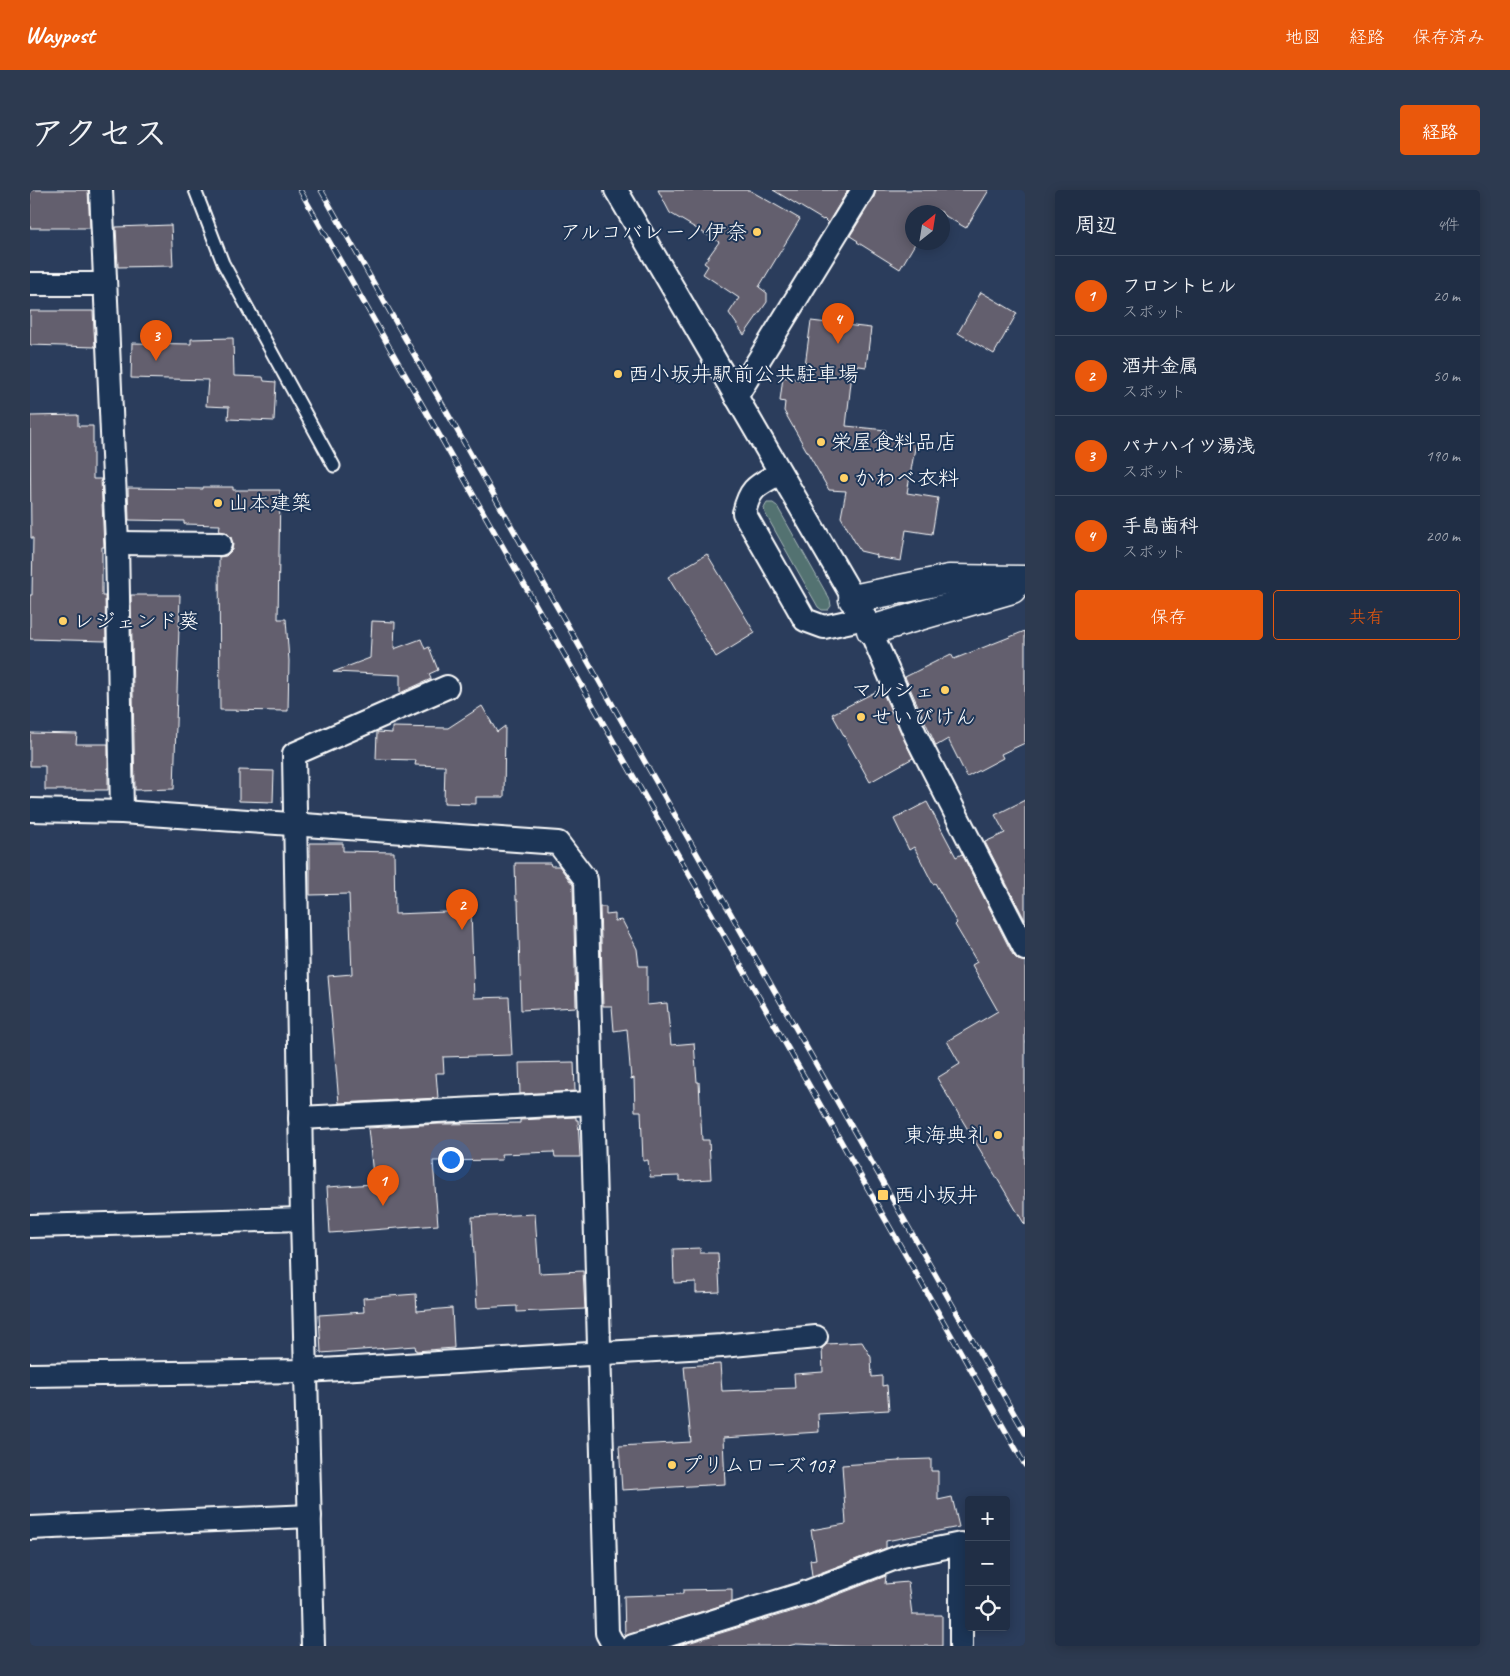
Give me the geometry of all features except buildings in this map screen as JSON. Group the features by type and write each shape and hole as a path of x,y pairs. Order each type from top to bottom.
{"street":[{"path":"100,190 117,543 122,812"},
{"path":"616,190 863,616 916,736 1025,949"},
{"path":"736,397 863,190"},
{"path":"30,284 105,284"},
{"path":"780,473 756,486 748,498 744,513 804,620 824,627 863,616 1025,585"},
{"path":"117,543 220,544"},
{"path":"863,616 949,579 1025,580"},
{"path":"313,1646 302,1220 294,754 447,687"},
{"path":"30,810 122,812 558,843 586,880 607,1633 614,1646"},
{"path":"300,1118 592,1103"},
{"path":"30,1226 302,1220"},
{"path":"30,1375 306,1371 722,1346 816,1337"},
{"path":"30,1528 310,1516"},
{"path":"633,1646 802,1594 901,1556 961,1544 961,1646"}],"lane":[{"path":"195,190 222,263 334,466"}],"green space":[{"path":"767,503 773,503 777,506 830,600 831,606 828,610 822,610 818,607 765,513 764,508"}],"railway":[{"path":"300,190 1025,1465"},
{"path":"321,190 1025,1433"}],"place":[{"name":"アルコバレーノ伊奈","path":"757,232"},
{"name":"手島歯科","path":"838,344"},
{"name":"パナハイツ湯浅","path":"156,361"},
{"name":"西小坂井駅前公共駐車場","path":"618,374"},
{"name":"栄屋食料品店","path":"821,442"},
{"name":"かわべ衣料","path":"844,478"},
{"name":"山本建築","path":"218,503"},
{"name":"レジェンド葵","path":"63,621"},
{"name":"マルシェ","path":"945,690"},
{"name":"せいびけん","path":"861,717"},
{"name":"酒井金属","path":"462,930"},
{"name":"東海典礼","path":"998,1135"},
{"name":"西小坂井","path":"883,1195"},
{"name":"フロントヒル","path":"383,1206"},
{"name":"プリムローズ107","path":"672,1465"}]}
